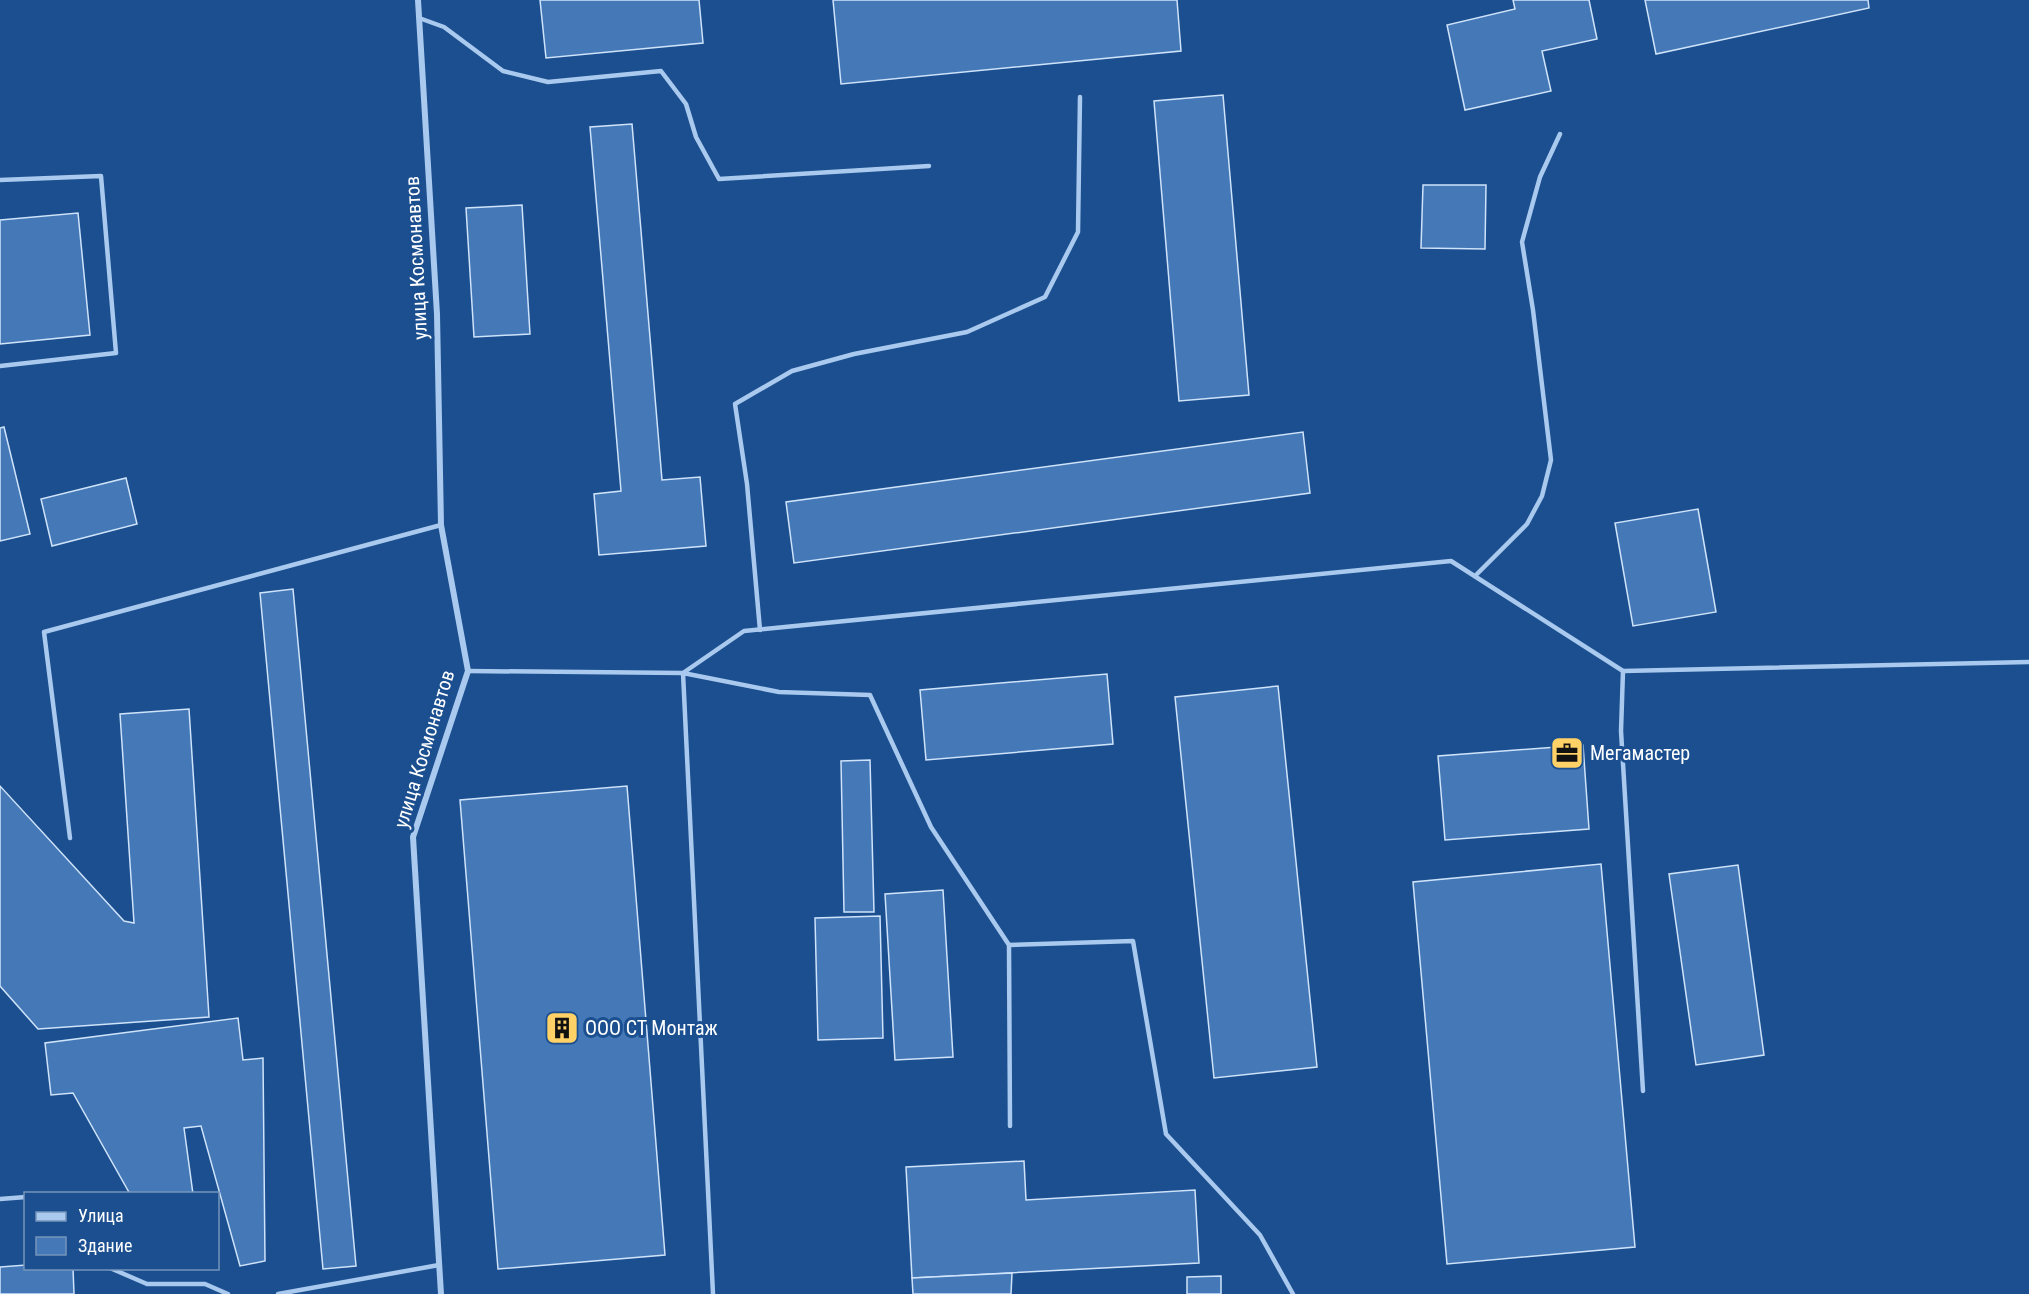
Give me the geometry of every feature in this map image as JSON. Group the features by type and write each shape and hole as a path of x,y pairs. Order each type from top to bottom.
{"street":[{"name":"улица Космонавтов","path":"418,0 437,314 441,525 468,671 413,837 441,1294"}],"lane":[{"path":"419,18 444,27 503,71 548,82 661,70 686,104 696,138 718,179 929,166"},
{"path":"760,630 747,484 735,404 792,370 854,354 967,332 1045,297 1078,232 1080,98"},
{"path":"1475,576 1527,524 1542,496 1551,460 1533,310 1522,242 1540,177 1560,134"},
{"path":"0,180 101,176 116,353 0,366"},
{"path":"69,838 44,632 441,525"},
{"path":"683,673 744,631 1451,561 1623,671 2029,662"},
{"path":"468,671 683,673 779,692 870,695 931,827 1009,945 1010,1126"},
{"path":"1623,671 1621,731 1643,1091"},
{"path":"683,673 713,1294"},
{"path":"1009,945 1133,941 1166,1134 1260,1235 1293,1294"},
{"path":"0,1199 24,1197"},
{"path":"278,1294 439,1265"},
{"path":"112,1270 147,1284 206,1284 228,1294"}],"building":[{"path":"540,0 699,0 703,43 546,58"},
{"path":"833,0 1177,0 1181,51 841,84"},
{"path":"1513,0 1589,0 1597,39 1542,51 1551,91 1465,110 1447,25 1515,9"},
{"path":"1645,0 1868,0 1869,8 1656,54"},
{"path":"1223,95 1249,395 1179,401 1154,101"},
{"path":"632,124 662,480 700,477 706,546 599,555 594,494 621,491 590,127"},
{"path":"1423,185 1486,185 1485,249 1421,248"},
{"path":"522,205 530,334 474,337 466,208"},
{"path":"78,213 90,335 0,344 0,220"},
{"path":"4,427 30,534 0,541 0,428"},
{"path":"1303,432 1310,493 794,563 786,502"},
{"path":"126,478 137,524 52,546 41,499"},
{"path":"1698,509 1716,612 1633,626 1615,523"},
{"path":"293,589 356,1266 323,1269 260,593"},
{"path":"1107,674 1113,744 926,760 920,690"},
{"path":"1278,686 1317,1067 1214,1078 1175,697"},
{"path":"189,709 209,1017 38,1029 0,986 0,786 124,921 134,923 120,714"},
{"path":"1583,745 1589,829 1445,840 1438,756"},
{"path":"870,760 874,912 844,912 841,761"},
{"name":"ООО СТ Монтаж","path":"627,786 665,1255 498,1269 460,800"},
{"path":"1601,864 1635,1247 1447,1264 1413,882"},
{"path":"1738,865 1764,1055 1696,1065 1669,874"},
{"path":"943,890 953,1057 895,1060 885,894"},
{"path":"880,916 883,1038 818,1040 815,918"},
{"path":"238,1018 243,1060 263,1058 265,1261 240,1266 201,1126 184,1128 193,1192 129,1192 73,1093 51,1095 45,1043"},
{"path":"1024,1161 1026,1200 1195,1190 1199,1263 912,1278 906,1167"},
{"path":"24,1265 24,1270 73,1270 74,1294 0,1294 0,1267"},
{"path":"1012,1273 1011,1294 913,1294 912,1278"},
{"path":"1221,1276 1221,1294 1187,1294 1187,1277"}],"place":[{"name":"Мегамастер","path":"1567,753"},
{"name":"ООО СТ Монтаж","path":"562,1028"}]}
